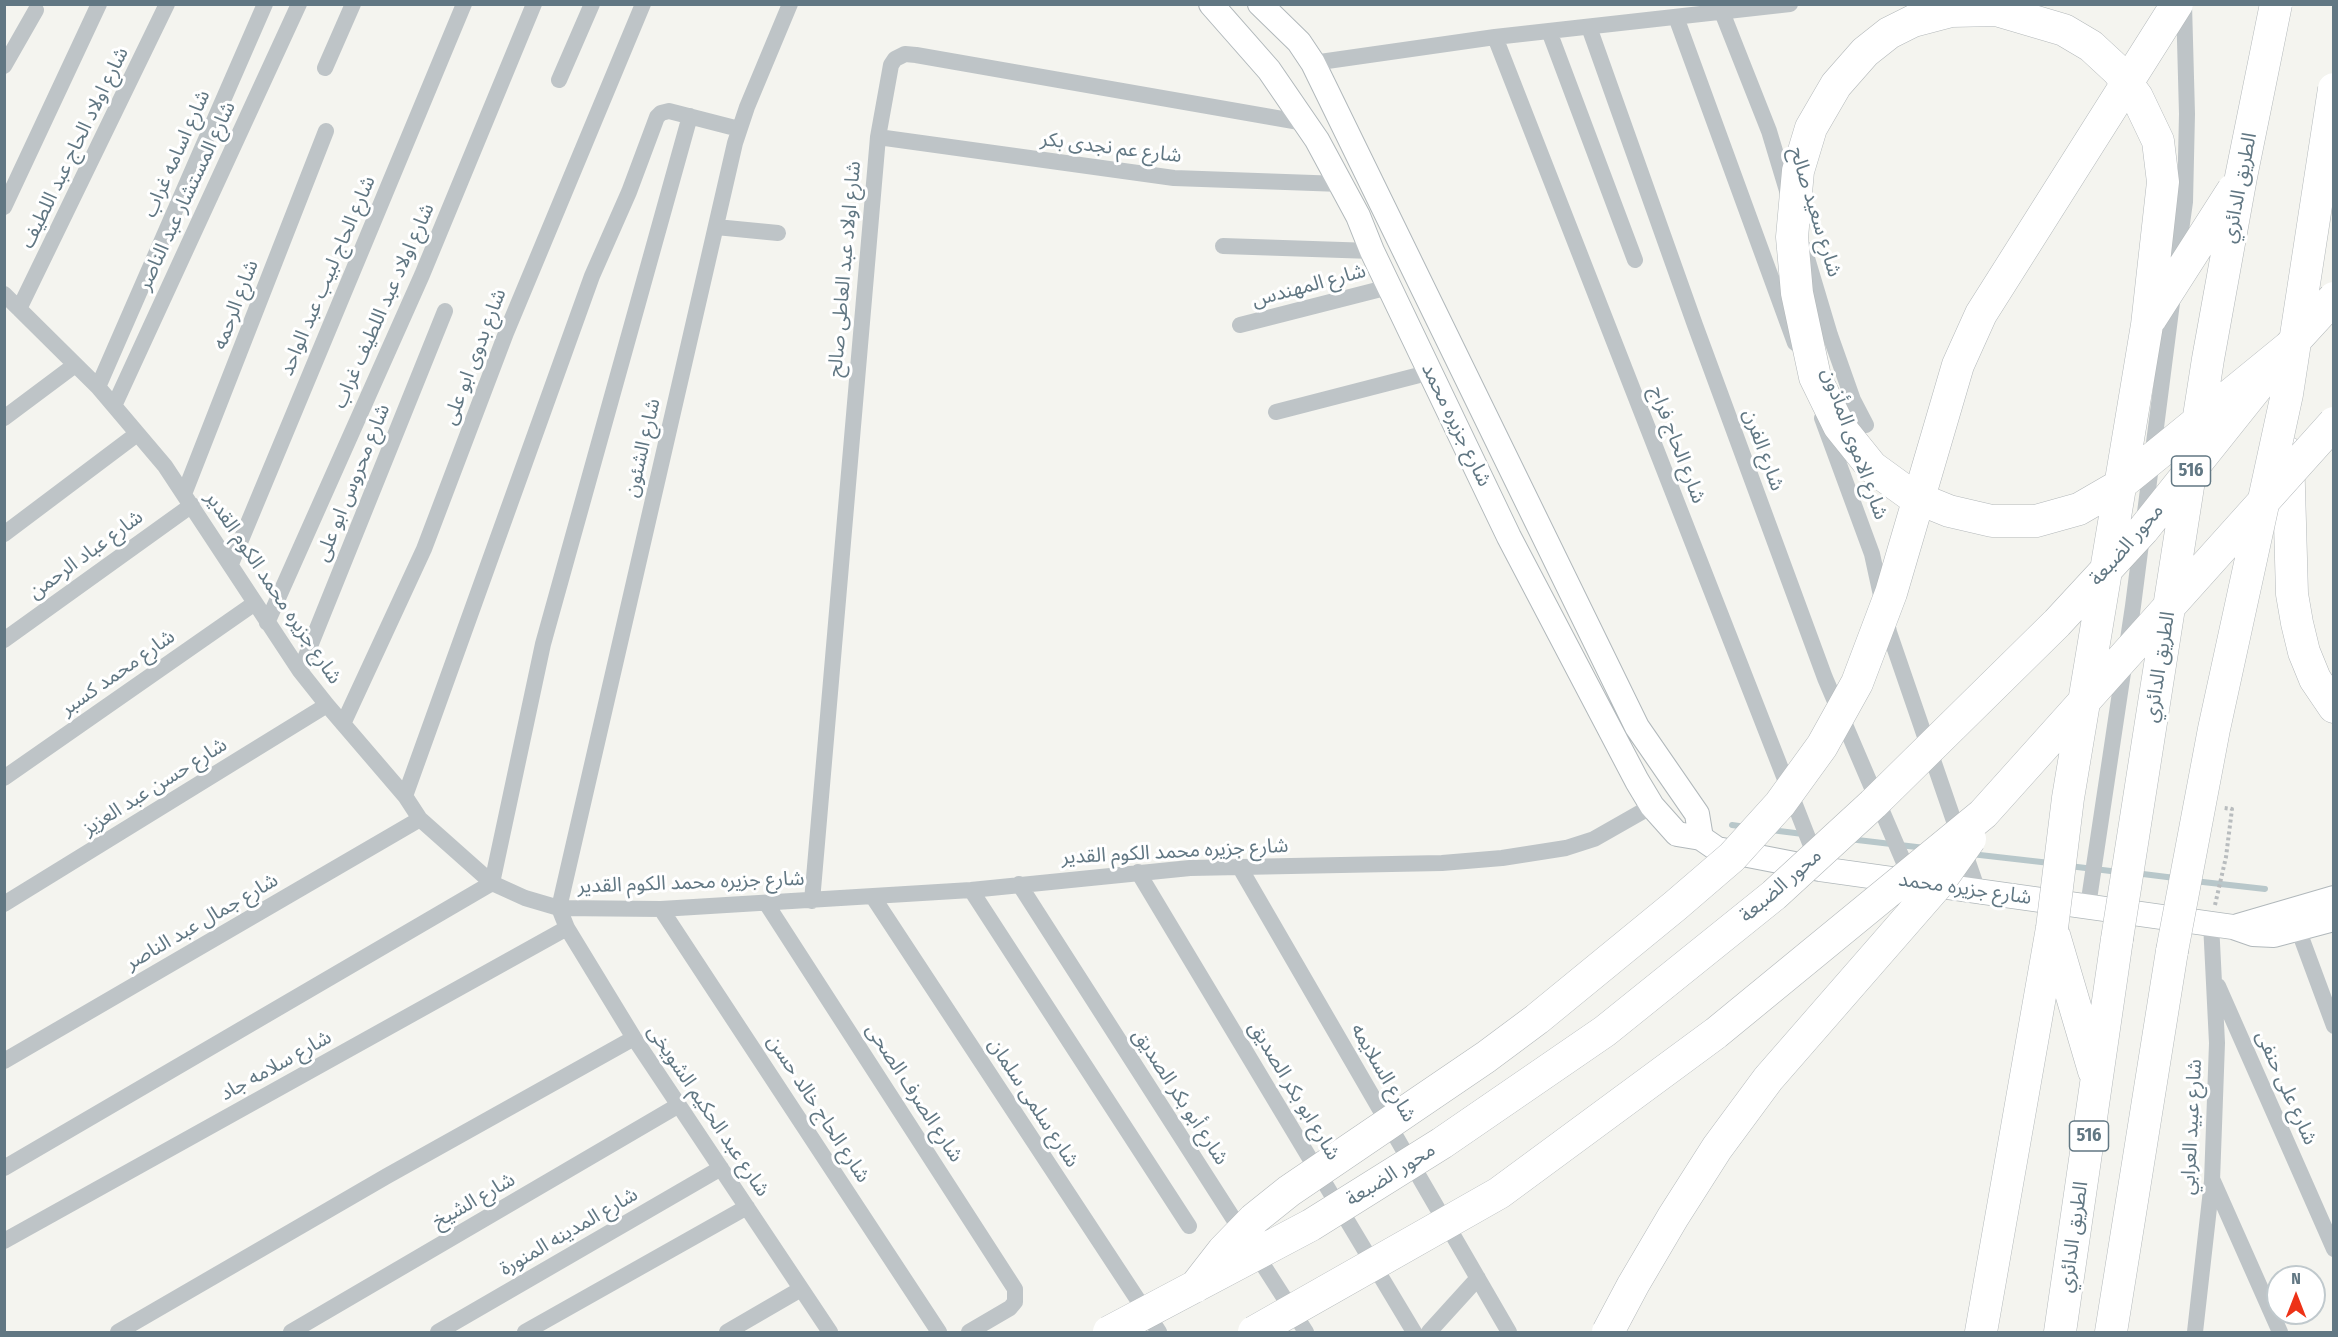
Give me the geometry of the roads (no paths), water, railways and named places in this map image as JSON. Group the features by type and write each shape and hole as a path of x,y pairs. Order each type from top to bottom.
{"highway":[{"path":"1196,1287 1223,1251 1254,1219 1289,1191 1486,1057 1537,1019 1724,864 1780,804 1822,746 1857,684 1891,593 1958,365 1981,314 2177,4"},
{"name":"الطريق الدائري","path":"2060,1332 2117,939 2208,359 2241,177 2276,4"},
{"path":"1981,1332 2052,928 2068,798 2147,325 2163,182 2158,141 2137,97 2118,71 2091,46 2064,30 1996,10 1951,11 1913,21 1889,33 1865,52 1836,85 1811,128 1798,171 1792,237 1797,293 1815,377 1839,426 1872,467 1912,496 1949,511 1992,521 2036,521 2079,509 2117,487 2289,347"},
{"path":"2111,1332 2172,951 2214,729 2287,394 2334,89"},
{"path":"2147,325 2241,177"},
{"name":"محور الضبعة","path":"1109,1332 1311,1225 1442,1143 1605,1031 1774,895 1873,804 2057,623 2143,530 2289,347 2334,298"},
{"path":"2287,394 2292,594 2296,623 2315,679 2334,707"},
{"path":"1254,1332 1499,1193 1716,1033 1983,814 2329,429"},
{"path":"1608,1332 1673,1217 1718,1148 1768,1079 1938,884 1964,850 1983,814"},
{"path":"2052,928 2097,1080"}],"main road":[{"name":"شارع جزيره محمد","path":"1211,4 1269,70 1305,123 1341,184 1509,537 1652,806 1677,834 1701,838 1718,849 1820,869 2222,925 2253,934 2274,935 2334,898"},
{"name":"شارع جزيره محمد","path":"1260,4 1299,42 1313,63 1637,727 1697,814 1701,838"},
{"name":"شارع جزيره محمد","path":"2295,921 2334,919"}],"street":[{"path":"4,207 99,4"},
{"name":"شارع اولاد الحاج عبد اللطيف","path":"19,309 167,4"},
{"name":"شارع اسامه غراب","path":"98,387 266,4"},
{"name":"شارع المستشار عبد الناصر","path":"114,406 299,4"},
{"path":"325,68 353,4"},
{"name":"شارع الحاج لبيب عبد الواحد","path":"231,564 465,4"},
{"name":"شارع اولاد عبد اللطيف غراب","path":"267,623 422,275 534,4"},
{"path":"559,80 592,4"},
{"name":"شارع بدوى ابو على","path":"343,724 424,549 506,333 642,4"},
{"name":"شارع الشئون","path":"559,908 739,129 790,4"},
{"path":"1313,63 1495,37 1790,4"},
{"path":"2088,906 2133,606 2185,202 2187,114 2184,4"},
{"path":"4,66 36,10"},
{"name":"شارع سعيد صالح","path":"1722,12 1769,130 1830,335 1853,400 1866,425"},
{"name":"شارع الاموى المأذون","path":"1676,17 1872,554 1889,632 1978,891"},
{"name":"شارع الفرن","path":"1589,27 1691,314 1821,667 1912,881"},
{"path":"1549,31 1635,260"},
{"name":"شارع الحاج فراج","path":"1495,37 1820,869"},
{"name":"شارع اولاد عبد العاطى صالح","path":"812,901 878,137 891,65 899,56 905,54 1305,123"},
{"path":"405,796 592,276 629,192 657,117 669,111 739,129"},
{"path":"4,1168 492,883 543,644 690,116"},
{"name":"شارع الرحمه","path":"188,500 326,130"},
{"name":"شارع عم نجدى بكر","path":"878,137 1174,178 1341,184"},
{"path":"716,228 778,232"},
{"path":"1223,246 1372,251"},
{"name":"شارع المهندس","path":"1240,325 1389,287"},
{"name":"شارع جزيره محمد الكوم القدير","path":"4,294 98,387 165,466 300,671 405,796 420,819 492,883 525,898 559,908 662,909 971,890 1138,872 1239,866 1388,866 1502,858 1566,848 1594,839 1652,806"},
{"name":"شارع محروس ابو على","path":"300,671 445,311"},
{"path":"4,418 75,365"},
{"path":"1276,412 1431,372"},
{"path":"4,534 137,434"},
{"name":"شارع عباد الرحمن","path":"4,640 188,500"},
{"name":"شارع محمد كسبر","path":"4,778 255,603"},
{"name":"شارع حسن عبد العزيز","path":"4,904 327,705"},
{"name":"شارع جمال عبد الناصر","path":"4,1061 420,819"},
{"name":"شارع السلايمه","path":"1239,866 1509,1332"},
{"name":"شارع ابو بكر الصديق","path":"1138,872 1414,1332"},
{"name":"شارع أبو بكر الصديق","path":"1019,884 1306,1332"},
{"path":"971,890 1189,1226"},
{"name":"شارع سلمى سلمان","path":"873,897 1159,1332"},
{"name":"شارع الصرف الصحى","path":"766,903 1015,1289 1015,1302 1010,1308 969,1332"},
{"name":"شارع عبد الحكيم الشويخى","path":"559,908 567,928 634,1038 830,1332"},
{"name":"شارع الحاج خالد حسن","path":"662,909 939,1332"},
{"path":"2295,921 2334,1026"},
{"name":"شارع عبيد العرابي","path":"2195,1332 2212,1180 2217,1043 2214,976 2222,925"},
{"name":"شارع سلامه جاد","path":"4,1240 567,928"},
{"name":"شارع على حنفى","path":"2214,976 2334,1249"},
{"path":"118,1332 387,1176 634,1038"},
{"name":"شارع الشيخ","path":"291,1332 679,1105"},
{"name":"شارع المدينه المنورة","path":"438,1332 721,1168"},
{"path":"2212,1180 2280,1332"},
{"path":"525,1332 747,1208"},
{"path":"1429,1332 1478,1278"},
{"path":"727,1332 801,1289"}],"waterway":[{"path":"1732,825 1746,827"},
{"path":"1771,830 1803,834"},
{"path":"1849,839 1925,848"},
{"path":"1971,854 2050,863"},
{"path":"2069,866 2119,872"},
{"path":"2135,873 2175,878"},
{"path":"2194,881 2265,889"}]}
